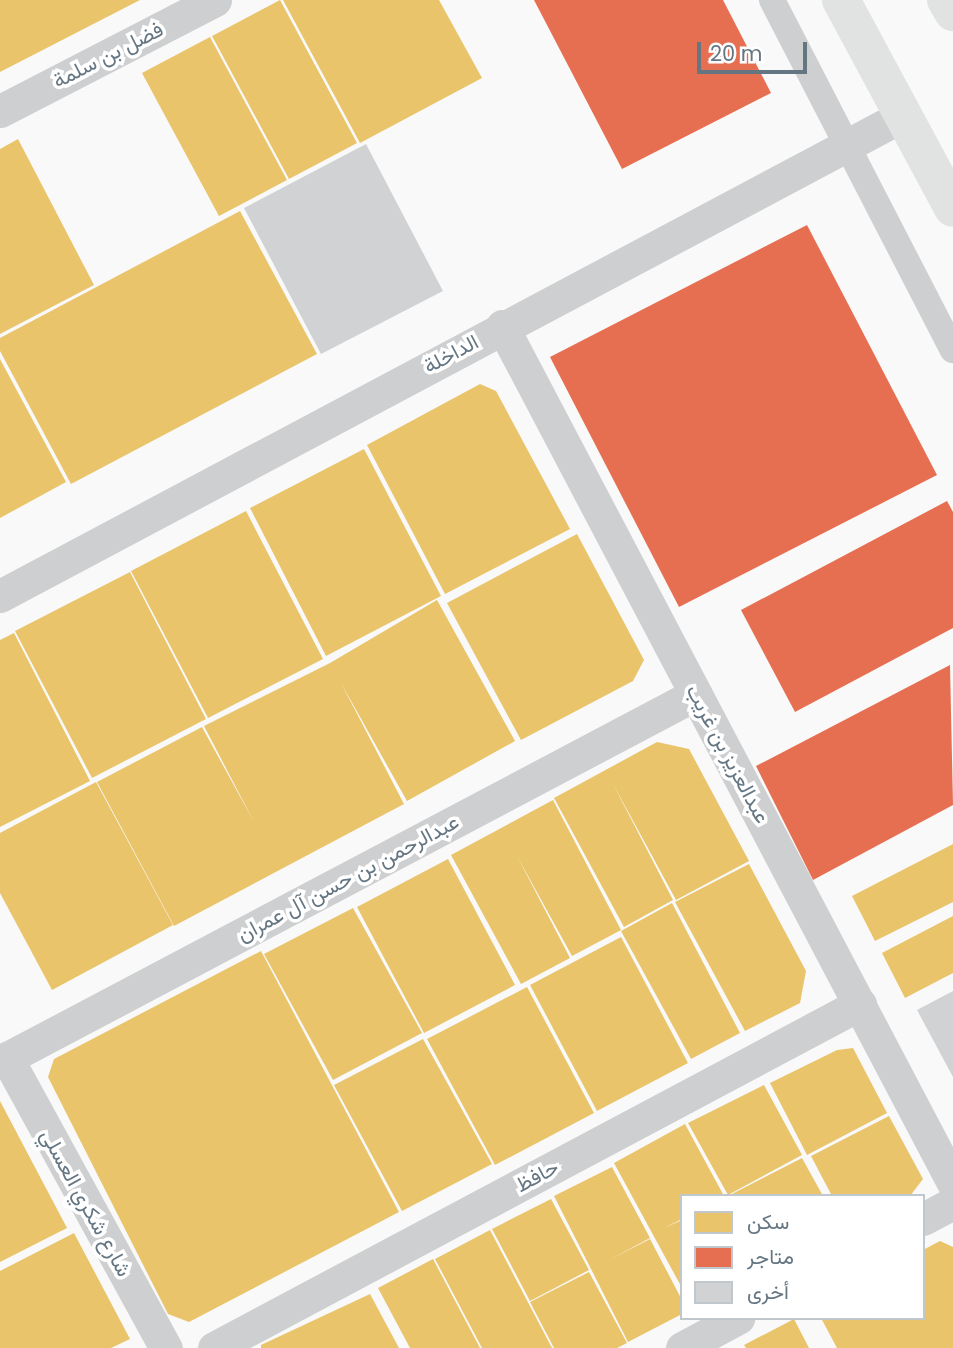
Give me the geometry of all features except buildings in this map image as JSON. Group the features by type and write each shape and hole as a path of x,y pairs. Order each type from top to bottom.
{"main road":[{"path":"841,0 953,208"},
{"path":"946,0 953,12"}],"street":[{"name":"فضل بن سلمة","path":"0,111 215,0"},
{"path":"772,0 953,350"},
{"name":"الداخلة","path":"0,596 502,326 904,115"},
{"name":"عبدالعزيز بن غريب","path":"502,326 953,1182"},
{"name":"عبدالرحمن بن حسن آل عمران","path":"3,1060 696,694"},
{"name":"حافظ","path":"214,1348 860,1004"},
{"name":"شارع شكري العسلي","path":"3,1060 166,1348"},
{"path":"925,1218 953,1203"},
{"path":"682,1348 734,1320"}]}
